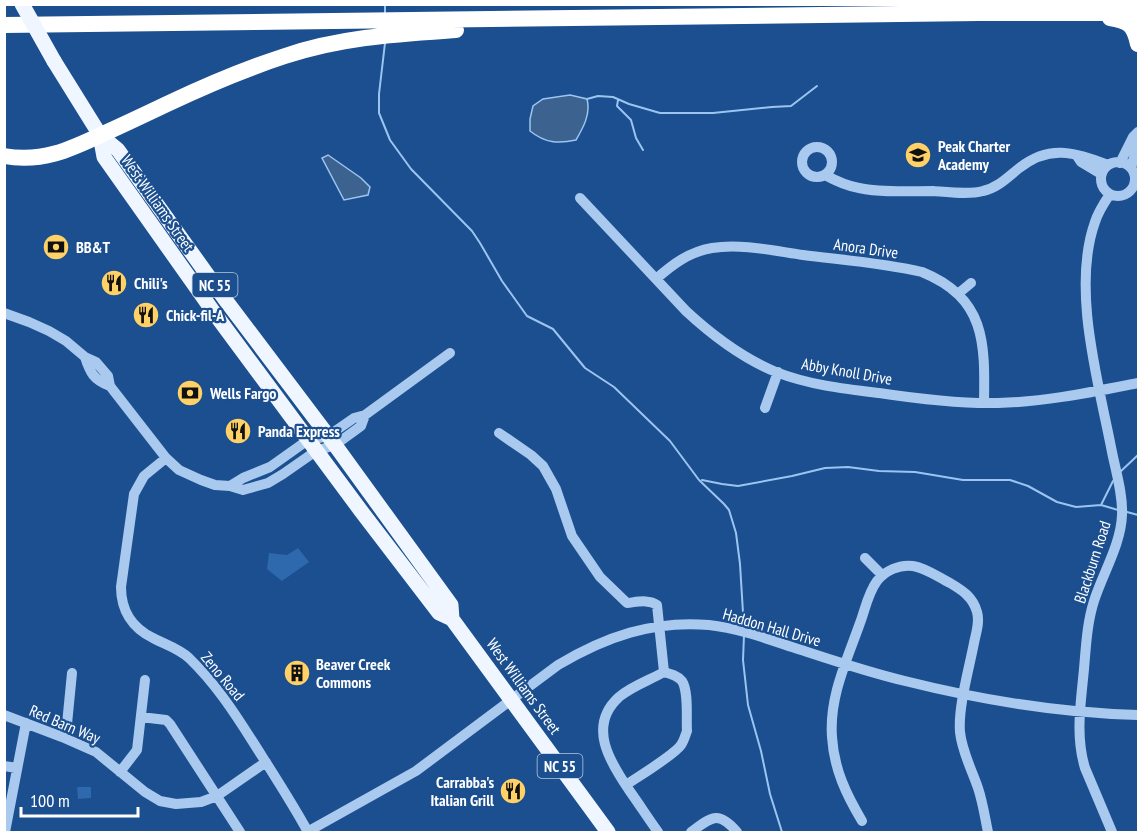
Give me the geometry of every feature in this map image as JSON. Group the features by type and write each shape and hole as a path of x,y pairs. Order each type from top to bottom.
{"highway":[{"path":"980,13 1030,7 1105,4"},
{"path":"4,24 980,13 1138,14"},
{"path":"1082,13 1125,21 1135,30 1138,44"},
{"path":"4,156 20,159 37,158 77,147 230,76 318,45 356,38 399,34 615,18"}],"main road":[{"name":"NC 55","path":"22,4 100,135"},
{"name":"West Williams Street","path":"100,135 118,150 224,298 451,604 452,619"},
{"name":"West Williams Street","path":"100,135 104,157 215,314 367,520 440,613 452,619 608,832"}],"street":[{"path":"1131,170 1113,163 1105,170 1102,186 1110,194 1120,196 1135,188 1131,170 1133,137 1138,132"},
{"path":"1131,170 1138,144"},
{"path":"828,172 855,187 976,192 995,186 1026,162 1043,154 1056,152 1082,156 1105,170"},
{"name":"Blackburn Road","path":"1110,194 1094,224 1089,244 1086,310 1119,486 1122,514 1118,538 1097,591 1090,617 1079,737 1082,759 1089,781 1112,832"},
{"name":"Abby Knoll Drive","path":"580,198 686,311 720,340 756,362 778,372 848,389 937,401 984,403 1044,399 1100,391 1138,382"},
{"name":"Anora Drive","path":"656,279 674,263 689,255 711,248 735,246 910,269 933,276 959,293 974,316 982,340 984,403"},
{"path":"959,293 971,283"},
{"path":"4,313 58,336 85,357 96,362 108,376 110,386 166,458 179,470 215,485 230,486 243,477 270,467 312,446 331,441 354,418 365,415 450,353"},
{"path":"765,408 778,372"},
{"path":"499,433 543,466 556,489 572,536 600,577 627,603 646,601 657,605 664,672"},
{"name":"Zeno Road","path":"166,458 144,476 134,494 122,587 125,610 138,629 151,638 182,652 202,671 228,703 291,801 308,832"},
{"path":"865,558 882,575"},
{"path":"862,821 841,782 834,759 832,713 845,665 873,587 882,575 891,569 912,566 922,568 961,590 972,601 977,613 977,628 960,723 962,741 982,801 988,832"},
{"name":"Haddon Hall Drive","path":"308,832 416,771 558,665 598,643 632,631 659,627 692,625 751,633 845,665 964,695 1080,711 1138,715"},
{"path":"62,737 67,724 72,672"},
{"path":"626,785 681,746 685,738 687,731 684,687 680,679 672,674 664,672 627,691 615,702 607,715 603,730 605,747 614,766 626,785 658,832"},
{"path":"120,772 137,750 145,680"},
{"name":"Red Barn Way","path":"4,715 96,752 145,792 160,801 187,804 201,802 217,796 266,762"},
{"path":"141,717 166,720 170,724 240,832"},
{"path":"5,832 26,723"},
{"path":"4,766 17,768"},
{"path":"691,832 706,821 720,818 728,822 737,832"}],"shaded area":[{"path":"570,95 587,99 588,105 586,121 576,140 552,142 530,131 533,106 543,99"},
{"path":"328,155 370,187 368,195 344,200 322,158"},
{"path":"298,548 309,562 282,581 267,569 269,553 287,555"},
{"path":"77,787 91,787 91,798 78,799"}],"waterway":[{"path":"385,4 385,14"},
{"path":"385,43 379,113 390,140 411,169 472,231 502,281 527,316 553,329 585,368 614,387 670,441 699,480 729,510 736,533 740,564 744,629"},
{"path":"587,99 598,96 613,97 660,113 713,113 791,106 817,86"},
{"path":"618,100 617,106 631,120 636,138 643,150"},
{"path":"1120,472 1138,455"},
{"path":"702,480 738,486 825,468 848,467 915,472 963,480 1010,480 1028,486 1057,502 1076,507 1101,505 1118,510"},
{"path":"1101,505 1113,481"},
{"path":"1127,512 1138,515"},
{"path":"744,635 743,660 748,705 782,832"}],"place":[{"name":"Peak Charter Academy","path":"918,155"},
{"name":"BB&T","path":"56,247"},
{"name":"Chili's","path":"114,283"},
{"name":"Chick-fil-A","path":"146,315"},
{"name":"Wells Fargo","path":"190,393"},
{"name":"Panda Express","path":"238,431"},
{"name":"Beaver Creek Commons","path":"297,673"},
{"name":"Carrabba's Italian Grill","path":"513,791"}]}
